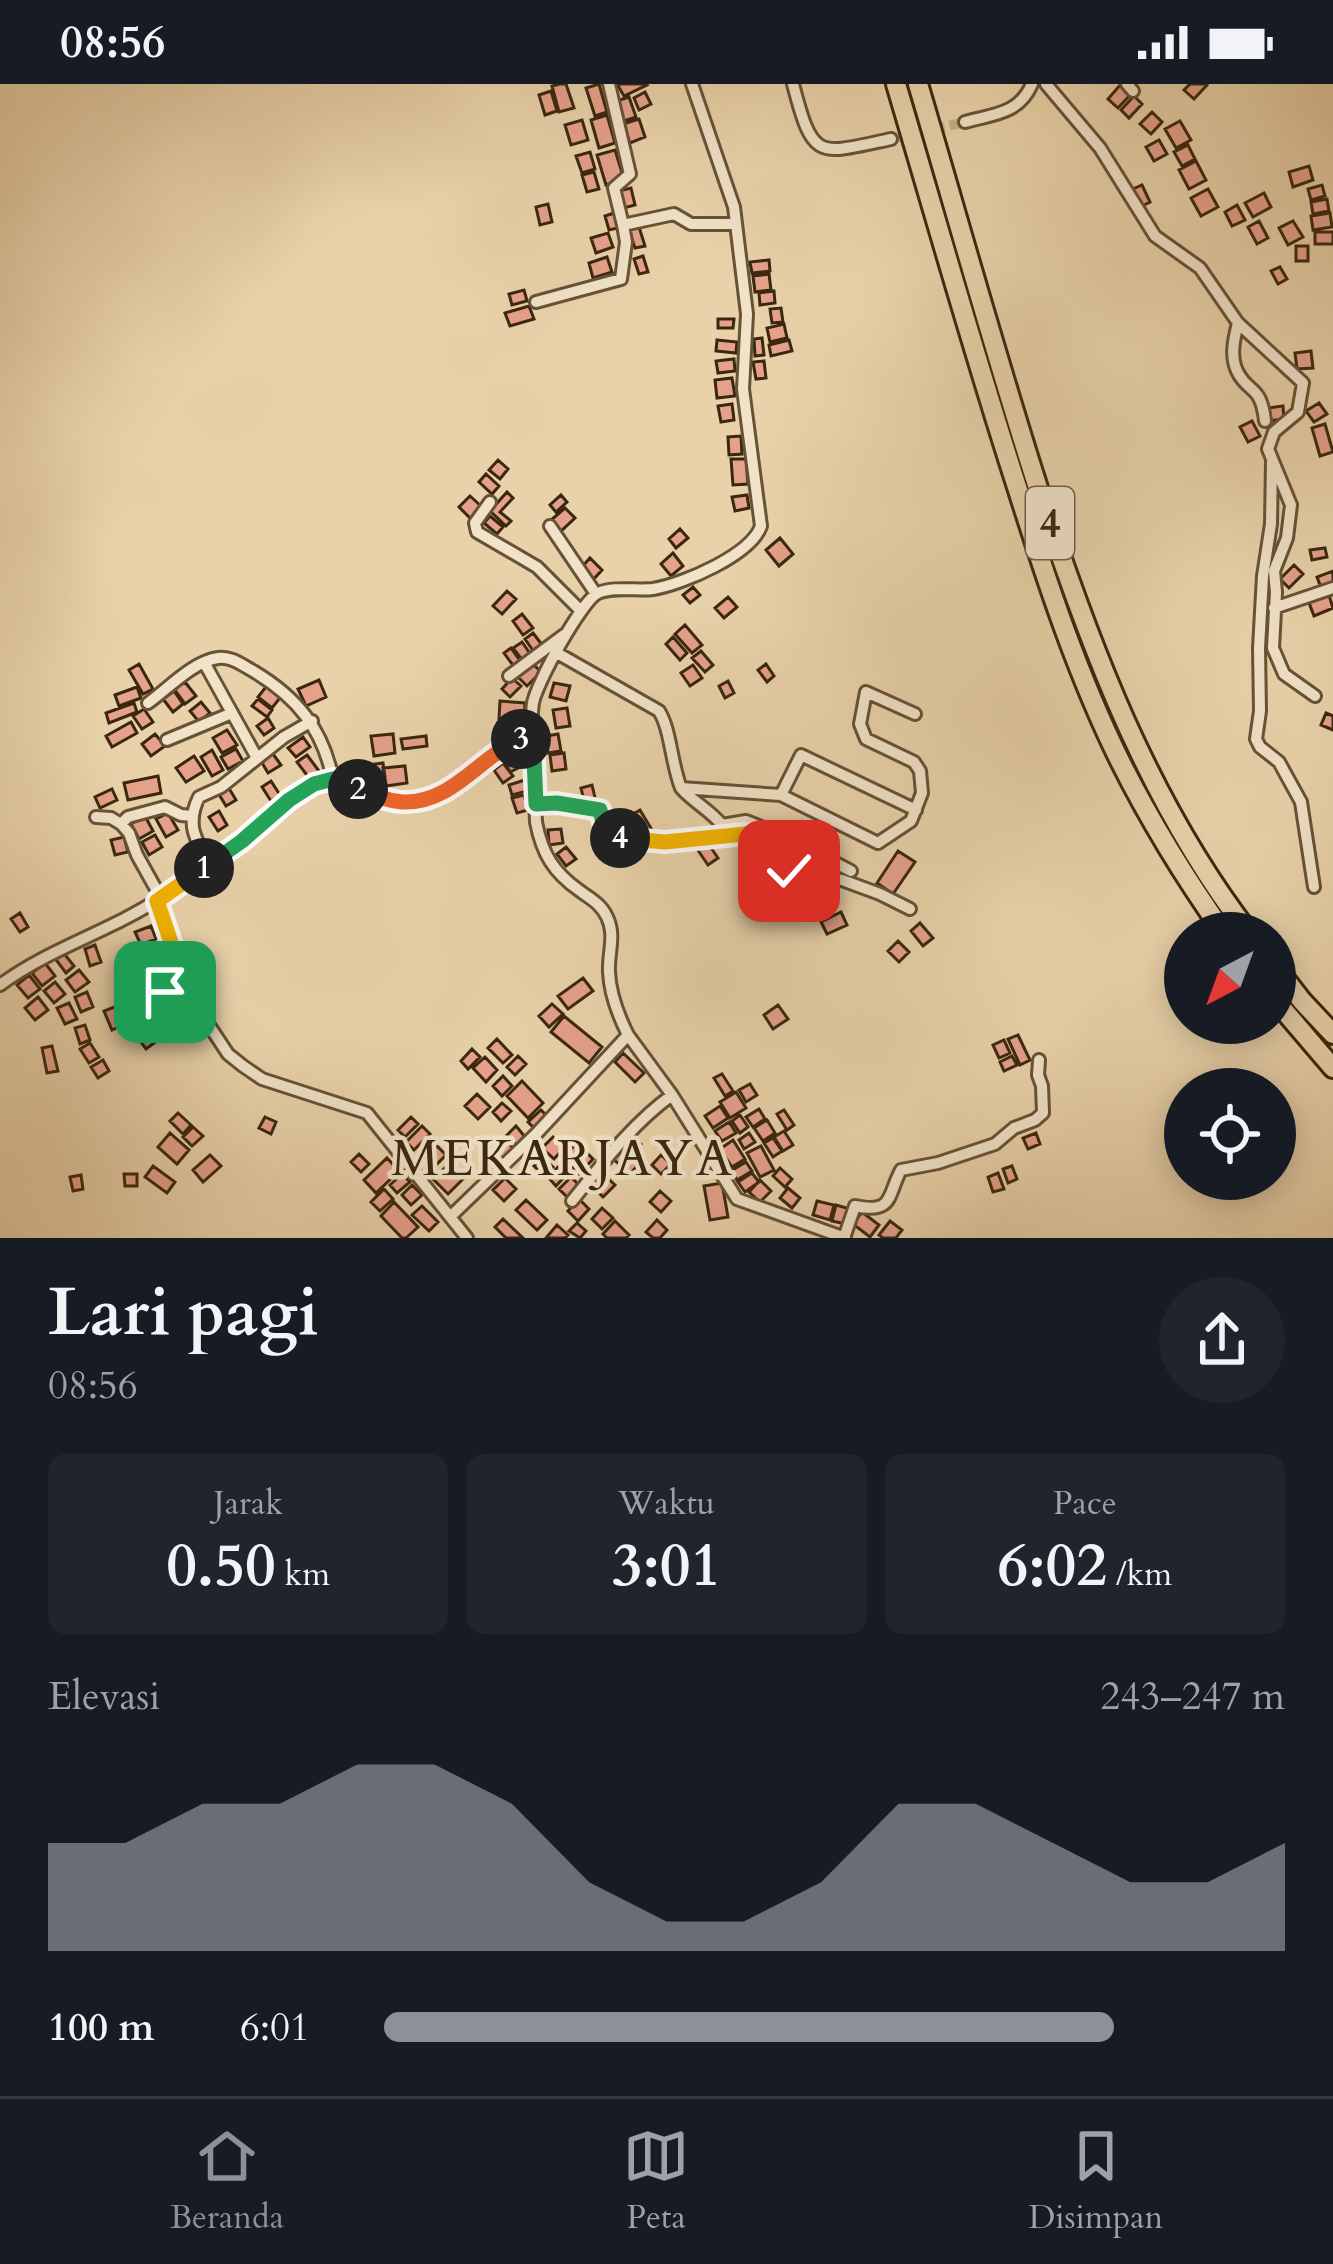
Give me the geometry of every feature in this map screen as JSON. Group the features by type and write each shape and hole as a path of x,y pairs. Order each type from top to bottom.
{"highway":[{"name":"4","path":"896,84 996,423 1067,634 1118,758 1169,852 1210,912"},
{"name":"4","path":"919,84 1015,417 1102,669 1135,746 1186,838 1236,912"},
{"path":"1296,993 1333,1034"},
{"path":"1296,1025 1333,1068"}],"street":[{"path":"536,302 621,279 626,242 614,188 630,174 609,84"},
{"path":"692,84 734,207 747,314 742,389 760,530 743,549 688,578 649,590 604,591 581,611 533,700 539,842 550,864 598,903 608,918 612,996 628,1035 737,1199 844,1238 855,1206 886,1205 901,1170 995,1144 1043,1113 1040,1060"},
{"path":"793,84 805,130 823,147 836,151 891,139"},
{"path":"965,122 1014,108 1032,84"},
{"path":"1046,84 1100,148 1155,236 1200,268 1238,323 1303,383 1298,412 1274,432 1268,449 1291,506 1288,538 1274,572 1273,648 1280,669 1315,696"},
{"path":"623,225 674,214 691,224 736,224"},
{"path":"1238,323 1232,343 1236,368 1260,397 1265,421"},
{"path":"1272,460 1256,739 1279,762 1301,802 1314,887"},
{"path":"490,502 475,523 477,532 538,567 581,611"},
{"path":"550,526 596,594"},
{"path":"1274,608 1333,588"},
{"path":"509,676 566,633"},
{"path":"556,652 659,711 681,788 722,825 746,821 851,871"},
{"path":"148,703 193,669 218,658 233,659 278,686 311,721 333,779"},
{"path":"206,664 257,758"},
{"path":"681,788 782,795 878,844 911,821 922,793 914,762 866,739 860,724 866,692 915,714"},
{"path":"167,740 232,712"},
{"path":"212,862 196,844 194,816 199,797 221,787 311,721"},
{"path":"0,985 54,951 159,900 314,784 333,779 400,803 421,800 445,792 504,746 533,735"},
{"path":"782,795 801,755 916,810"},
{"path":"536,804 600,810 604,827 620,838 665,842 752,836 789,871 842,880 910,909"},
{"path":"122,824 128,817 165,807 194,816"},
{"path":"97,817 111,818 129,833 159,900 189,995 228,1054 262,1078 367,1113 467,1238"},
{"path":"155,999 174,988 189,995"},
{"path":"450,1217 529,1142 628,1035"},
{"path":"572,1201 620,1142 672,1095"}],"building":[{"path":"566,84 574,108 559,112 552,86"},
{"path":"599,84 607,112 595,116 586,88"},
{"path":"617,84 646,84 647,85 624,96"},
{"path":"1121,84 1131,94 1118,108 1108,99"},
{"path":"1190,84 1207,85 1194,99 1184,90"},
{"path":"551,91 557,111 545,115 539,95"},
{"path":"645,92 651,104 639,110 634,98"},
{"path":"1134,96 1142,104 1129,118 1121,110"},
{"path":"629,97 636,117 621,122 614,102"},
{"path":"1152,112 1162,122 1151,134 1140,124"},
{"path":"607,115 615,143 599,148 591,120"},
{"path":"639,119 645,137 630,143 623,124"},
{"path":"582,120 588,140 571,145 565,125"},
{"path":"1180,121 1191,140 1176,148 1165,129"},
{"path":"1159,140 1167,154 1154,161 1146,147"},
{"path":"1188,145 1195,159 1182,166 1174,152"},
{"path":"615,150 624,179 606,185 597,155"},
{"path":"590,152 595,169 582,173 576,156"},
{"path":"1196,161 1206,180 1189,189 1179,170"},
{"path":"1309,166 1313,180 1293,187 1289,172"},
{"path":"594,172 599,189 587,192 582,175"},
{"path":"1142,185 1150,202 1140,207 1131,190"},
{"path":"1322,185 1325,196 1311,200 1308,189"},
{"path":"631,188 635,205 624,208 619,191"},
{"path":"1208,189 1218,207 1201,216 1191,198"},
{"path":"1264,193 1271,207 1253,217 1245,203"},
{"path":"1327,199 1329,211 1313,214 1311,202"},
{"path":"548,204 552,222 540,225 536,207"},
{"path":"1237,205 1245,220 1232,226 1225,212"},
{"path":"614,213 618,228 609,230 605,216"},
{"path":"1330,213 1332,227 1313,230 1311,216"},
{"path":"1259,221 1268,238 1257,244 1248,227"},
{"path":"1293,221 1303,237 1288,245 1279,228"},
{"path":"639,227 645,246 635,248 629,230"},
{"path":"1315,232 1333,232 1333,244 1315,244"},
{"path":"608,233 613,247 596,253 591,238"},
{"path":"1296,246 1308,246 1308,261 1296,261"},
{"path":"643,256 648,272 639,274 634,259"},
{"path":"607,257 612,272 593,278 589,263"},
{"path":"769,260 770,271 752,273 750,262"},
{"path":"1280,267 1287,279 1278,284 1271,271"},
{"path":"769,274 771,290 755,292 753,276"},
{"path":"524,290 527,301 512,305 509,294"},
{"path":"774,291 775,303 760,305 759,293"},
{"path":"529,306 534,319 510,326 505,313"},
{"path":"781,308 783,322 772,323 770,309"},
{"path":"718,319 734,319 733,328 718,328"},
{"path":"784,324 787,338 770,342 767,328"},
{"path":"762,338 764,355 755,356 754,339"},
{"path":"717,340 737,342 736,353 716,351"},
{"path":"789,340 792,351 771,356 769,345"},
{"path":"1311,351 1313,368 1297,369 1295,353"},
{"path":"734,359 735,371 718,373 716,361"},
{"path":"764,361 766,378 756,379 753,362"},
{"path":"732,378 735,396 717,398 715,380"},
{"path":"1319,403 1327,414 1314,422 1306,411"},
{"path":"732,404 734,420 721,422 718,406"},
{"path":"1283,406 1284,419 1269,421 1268,408"},
{"path":"1252,421 1260,436 1248,442 1240,427"},
{"path":"1325,424 1333,452 1320,456 1312,428"},
{"path":"741,436 742,454 729,455 728,437"},
{"path":"731,459 746,459 748,484 733,485"},
{"path":"498,460 508,469 500,479 489,470"},
{"path":"486,474 499,486 492,494 479,482"},
{"path":"507,492 513,498 500,512 511,521 506,526 490,511"},
{"path":"561,495 567,502 556,512 550,505"},
{"path":"747,495 749,508 735,511 732,497"},
{"path":"470,496 482,507 471,519 459,507"},
{"path":"565,508 575,518 560,532 550,521"},
{"path":"490,516 503,527 497,534 484,523"},
{"path":"680,529 688,538 676,548 669,539"},
{"path":"780,538 793,554 779,566 766,550"},
{"path":"1325,548 1327,557 1312,560 1310,550"},
{"path":"673,553 683,566 671,576 661,564"},
{"path":"590,558 602,570 592,581 580,569"},
{"path":"1294,565 1303,574 1289,588 1280,579"},
{"path":"1333,571 1333,586 1322,590 1317,577"},
{"path":"693,587 700,595 690,603 683,595"},
{"path":"507,591 516,599 502,614 493,606"},
{"path":"1328,592 1333,608 1314,616 1308,600"},
{"path":"728,597 737,607 724,618 715,608"},
{"path":"522,614 533,628 523,635 513,621"},
{"path":"685,625 702,645 692,653 675,634"},
{"path":"533,633 543,646 534,652 525,639"},
{"path":"673,637 687,653 680,660 666,644"},
{"path":"522,642 531,655 523,661 513,648"},
{"path":"511,648 522,663 515,668 504,653"},
{"path":"701,651 713,665 705,672 692,658"},
{"path":"532,663 541,672 527,686 518,677"},
{"path":"139,664 153,689 143,694 129,670"},
{"path":"766,664 774,676 767,682 758,670"},
{"path":"693,665 702,678 690,686 681,673"},
{"path":"512,678 521,686 510,697 502,689"},
{"path":"319,680 326,697 306,706 298,689"},
{"path":"728,681 734,693 725,698 719,686"},
{"path":"185,682 196,696 185,704 174,689"},
{"path":"269,683 283,694 272,708 258,697"},
{"path":"554,683 570,686 566,701 550,697"},
{"path":"137,687 141,698 119,706 115,695"},
{"path":"174,691 183,704 173,712 163,699"},
{"path":"258,699 272,710 267,717 252,706"},
{"path":"500,701 525,703 524,721 499,719"},
{"path":"201,702 210,713 199,722 190,711"},
{"path":"134,703 137,712 109,723 106,713"},
{"path":"567,708 570,726 556,728 553,710"},
{"path":"144,709 153,722 142,729 133,716"},
{"path":"1326,713 1333,716 1333,730 1321,725"},
{"path":"268,718 274,728 264,735 257,726"},
{"path":"131,722 137,733 112,747 106,736"},
{"path":"506,723 530,723 531,733 506,734"},
{"path":"227,730 237,745 222,753 213,738"},
{"path":"155,734 165,746 151,756 142,744"},
{"path":"393,734 395,753 374,756 371,736"},
{"path":"558,734 561,751 548,753 546,736"},
{"path":"426,736 427,746 403,749 401,739"},
{"path":"303,737 310,747 296,757 288,748"},
{"path":"236,749 243,761 228,769 221,757"},
{"path":"212,750 223,770 212,776 201,757"},
{"path":"564,753 566,769 552,771 550,755"},
{"path":"273,754 281,765 268,773 261,761"},
{"path":"513,754 520,767 510,772 504,759"},
{"path":"307,755 319,771 309,778 297,762"},
{"path":"194,756 204,771 186,782 176,768"},
{"path":"383,763 385,777 369,779 367,765"},
{"path":"503,763 513,776 503,783 494,770"},
{"path":"405,766 407,783 386,786 383,768"},
{"path":"158,776 161,793 128,800 124,783"},
{"path":"528,779 531,790 512,795 509,785"},
{"path":"271,781 280,795 271,801 262,787"},
{"path":"227,785 236,800 226,806 217,791"},
{"path":"592,785 596,802 585,805 581,788"},
{"path":"112,789 117,800 100,808 95,797"},
{"path":"524,795 528,810 517,813 512,798"},
{"path":"640,810 652,830 640,837 628,817"},
{"path":"219,811 227,825 218,831 209,817"},
{"path":"168,813 178,830 166,837 156,819"},
{"path":"145,816 153,831 139,839 131,824"},
{"path":"561,829 563,843 549,845 548,830"},
{"path":"155,835 162,847 149,855 142,842"},
{"path":"124,837 128,852 115,855 111,840"},
{"path":"707,842 718,858 708,865 697,849"},
{"path":"566,847 576,859 566,866 557,854"},
{"path":"789,851 812,854 811,870 787,868"},
{"path":"898,851 915,862 893,894 877,883"},
{"path":"781,876 818,881 816,895 780,890"},
{"path":"841,912 847,925 827,934 821,922"},
{"path":"20,913 28,927 20,932 11,919"},
{"path":"920,923 933,938 923,946 911,931"},
{"path":"151,926 156,939 141,945 135,932"},
{"path":"898,941 909,952 899,962 888,951"},
{"path":"95,945 101,962 90,966 85,949"},
{"path":"151,947 157,962 149,965 142,950"},
{"path":"62,951 74,966 66,973 54,957"},
{"path":"45,963 55,976 42,986 32,973"},
{"path":"167,968 174,984 159,990 152,974"},
{"path":"79,970 89,982 75,992 66,980"},
{"path":"29,975 40,989 28,998 17,985"},
{"path":"583,978 593,991 568,1009 558,996"},
{"path":"55,982 65,994 54,1003 44,991"},
{"path":"87,992 93,1007 81,1012 75,997"},
{"path":"139,996 143,1010 133,1013 129,998"},
{"path":"38,997 48,1010 35,1020 25,1008"},
{"path":"184,1000 197,1015 188,1023 175,1009"},
{"path":"69,1003 77,1019 65,1024 57,1008"},
{"path":"122,1004 129,1022 112,1030 104,1011"},
{"path":"552,1004 563,1014 549,1027 539,1016"},
{"path":"778,1005 788,1019 773,1029 764,1015"},
{"path":"564,1016 602,1047 589,1063 551,1032"},
{"path":"144,1023 157,1041 146,1049 133,1031"},
{"path":"85,1025 90,1040 80,1044 75,1028"},
{"path":"1018,1035 1030,1060 1020,1065 1008,1039"},
{"path":"497,1039 512,1055 503,1063 488,1048"},
{"path":"1004,1040 1010,1053 999,1058 993,1045"},
{"path":"90,1043 99,1057 89,1063 80,1049"},
{"path":"52,1046 58,1071 47,1073 42,1048"},
{"path":"472,1049 480,1057 468,1069 461,1061"},
{"path":"623,1053 644,1073 635,1082 615,1062"},
{"path":"518,1056 526,1064 515,1075 507,1067"},
{"path":"1012,1056 1017,1065 1004,1071 1000,1062"},
{"path":"485,1057 497,1070 486,1082 473,1068"},
{"path":"103,1060 109,1071 98,1078 91,1067"},
{"path":"722,1074 733,1091 725,1096 714,1078"},
{"path":"503,1076 512,1086 502,1096 493,1086"},
{"path":"522,1081 543,1103 528,1118 507,1096"},
{"path":"750,1084 757,1095 746,1102 739,1090"},
{"path":"736,1092 746,1108 730,1118 720,1102"},
{"path":"477,1094 490,1107 478,1119 465,1106"},
{"path":"502,1103 511,1111 501,1121 493,1112"},
{"path":"720,1106 728,1118 713,1128 705,1116"},
{"path":"759,1109 765,1119 753,1127 746,1117"},
{"path":"541,1110 549,1118 536,1130 528,1122"},
{"path":"784,1110 794,1125 787,1130 777,1114"},
{"path":"178,1113 191,1125 183,1134 170,1121"},
{"path":"740,1115 748,1127 740,1133 732,1121"},
{"path":"265,1117 276,1122 271,1134 259,1128"},
{"path":"411,1117 418,1124 405,1137 398,1130"},
{"path":"767,1120 775,1133 763,1141 754,1128"},
{"path":"729,1122 736,1133 722,1141 715,1131"},
{"path":"422,1126 430,1134 414,1150 406,1142"},
{"path":"516,1126 526,1138 517,1146 507,1135"},
{"path":"193,1127 203,1136 192,1146 183,1137"},
{"path":"784,1131 793,1145 783,1151 774,1137"},
{"path":"170,1133 189,1150 177,1164 158,1147"},
{"path":"749,1133 755,1142 744,1149 739,1140"},
{"path":"1036,1133 1040,1144 1028,1149 1023,1138"},
{"path":"631,1135 641,1144 632,1154 622,1144"},
{"path":"553,1137 564,1148 554,1159 542,1148"},
{"path":"773,1138 782,1151 773,1157 764,1143"},
{"path":"733,1140 745,1159 732,1167 720,1149"},
{"path":"506,1141 515,1150 501,1165 491,1155"},
{"path":"577,1143 593,1159 579,1174 562,1158"},
{"path":"437,1146 446,1155 436,1165 427,1155"},
{"path":"761,1146 774,1170 760,1177 747,1153"},
{"path":"622,1147 639,1164 630,1174 612,1158"},
{"path":"359,1154 369,1164 361,1172 351,1162"},
{"path":"210,1155 221,1166 203,1182 193,1170"},
{"path":"661,1155 671,1164 661,1174 652,1165"},
{"path":"542,1157 553,1167 544,1176 534,1166"},
{"path":"387,1158 399,1171 376,1193 364,1180"},
{"path":"746,1162 752,1171 737,1180 731,1171"},
{"path":"450,1163 464,1178 448,1194 433,1179"},
{"path":"153,1166 175,1182 167,1193 145,1177"},
{"path":"1012,1166 1017,1179 1008,1183 1003,1169"},
{"path":"558,1167 566,1175 556,1186 548,1177"},
{"path":"780,1168 792,1179 785,1187 773,1176"},
{"path":"602,1173 615,1185 603,1197 591,1185"},
{"path":"752,1173 759,1182 745,1192 738,1182"},
{"path":"998,1173 1004,1189 993,1192 988,1177"},
{"path":"124,1174 137,1174 137,1186 125,1186"},
{"path":"402,1174 410,1182 397,1193 390,1185"},
{"path":"81,1175 83,1189 73,1191 70,1177"},
{"path":"571,1177 581,1187 569,1199 559,1189"},
{"path":"505,1178 516,1189 504,1201 493,1190"},
{"path":"760,1180 771,1191 760,1202 749,1192"},
{"path":"722,1183 728,1217 710,1220 704,1186"},
{"path":"412,1185 422,1195 411,1205 402,1195"},
{"path":"788,1188 800,1198 792,1208 780,1198"},
{"path":"384,1189 393,1199 380,1211 371,1202"},
{"path":"660,1191 671,1201 661,1212 650,1202"},
{"path":"579,1199 589,1209 578,1221 568,1211"},
{"path":"526,1200 547,1220 537,1230 516,1210"},
{"path":"817,1201 834,1205 830,1220 813,1215"},
{"path":"394,1202 418,1227 406,1238 381,1216"},
{"path":"836,1205 850,1209 846,1224 832,1221"},
{"path":"422,1206 438,1222 429,1231 412,1215"},
{"path":"602,1208 613,1218 602,1229 592,1219"},
{"path":"862,1212 879,1225 870,1237 853,1224"},
{"path":"503,1219 523,1238 506,1238 495,1227"},
{"path":"657,1220 667,1230 653,1238 646,1232"},
{"path":"615,1221 629,1235 626,1238 603,1234"},
{"path":"890,1221 902,1230 896,1238 883,1238 879,1235"},
{"path":"577,1223 586,1231 580,1238 569,1231"},
{"path":"557,1225 568,1235 546,1238"}],"tunnel":[{"path":"891,139 965,122"}],"district":[{"name":"MEKARJAYA","path":"563,1159"}],"route":[{"path":"165,992 175,988 189,995 157,901 242,841 289,800 314,784 333,779 400,803 421,800 445,792 504,746 533,735 536,804 600,810 604,827 614,836 647,842 745,834 759,838 789,871"}]}
